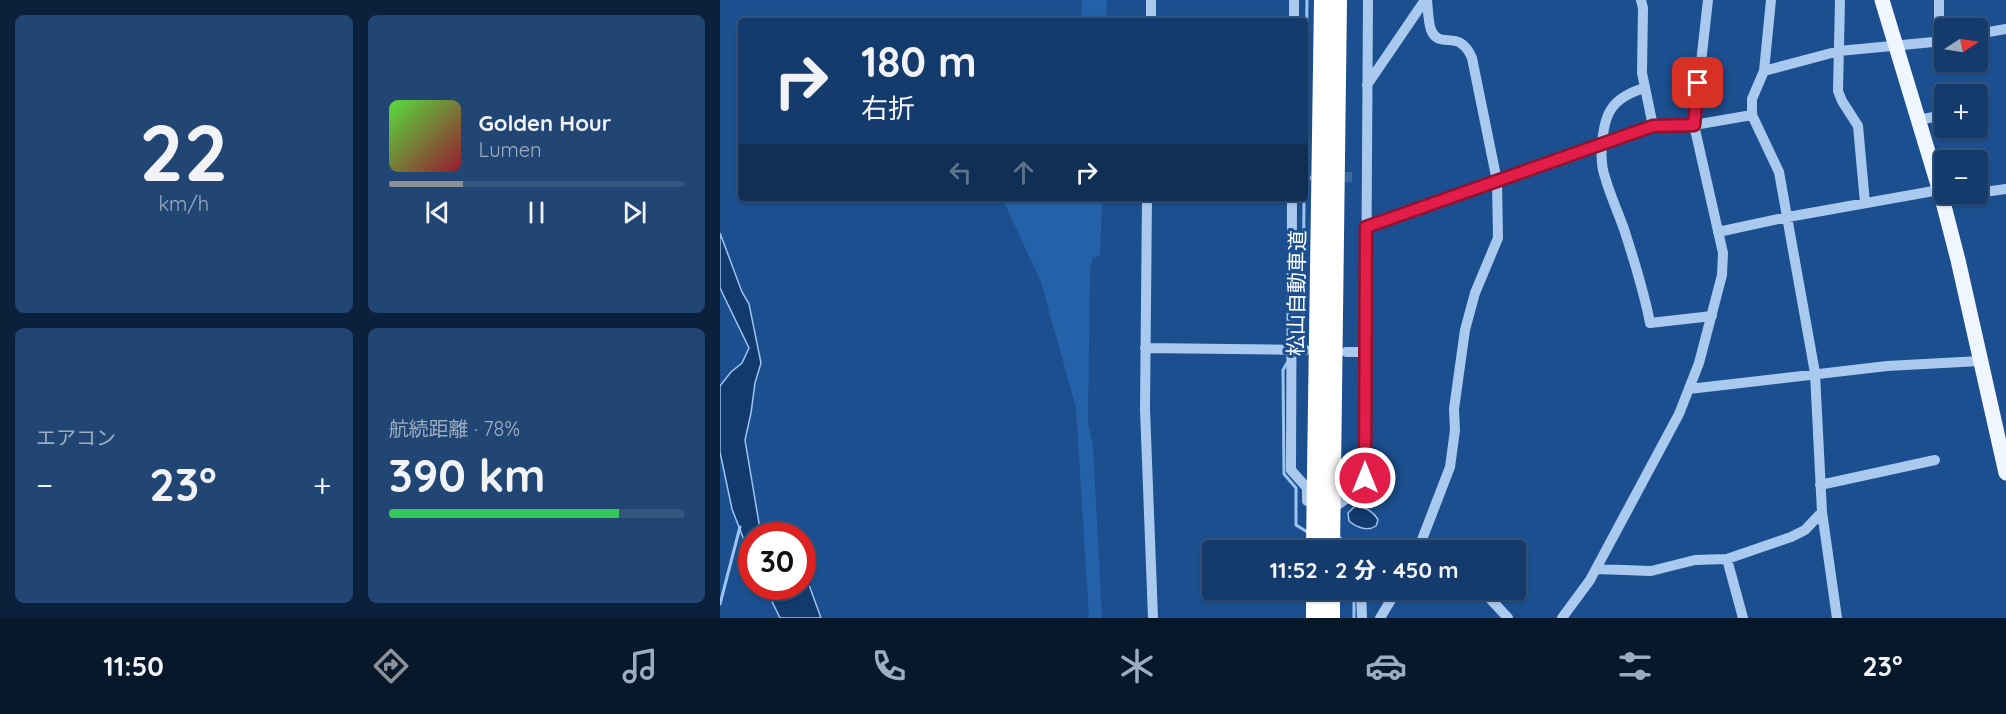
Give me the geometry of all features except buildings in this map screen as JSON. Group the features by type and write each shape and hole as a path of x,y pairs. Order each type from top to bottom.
{"highway":[{"name":"松山自動車道","path":"1323,0 1324,472 1330,540"},
{"name":"松山自動車道","path":"1316,540 1324,472 1338,0"},
{"path":"1315,600 1315,618"},
{"path":"1331,600 1331,618"}],"main road":[{"path":"1882,0 1934,174"},
{"path":"1942,204 2006,474"}],"street":[{"path":"1151,0 1151,18"},
{"path":"1294,0 1294,18"},
{"path":"1320,529 1329,511 1360,489 1365,478 1366,227 1362,177 1367,85 1368,0"},
{"path":"1367,85 1426,0"},
{"path":"1422,540 1450,467 1454,437 1454,408 1465,330 1475,293 1498,238 1497,181 1472,58 1464,44 1457,40 1442,40 1435,37 1430,27 1426,0"},
{"path":"1641,0 1642,72 1653,126"},
{"path":"1562,618 1596,569 1678,414 1700,363 1722,275 1723,254 1694,125 1708,0"},
{"path":"1771,0 1764,71 1752,99 1752,115 1779,172 1815,374 1822,512 1837,618"},
{"path":"1840,0 1838,91 1858,126 1866,203"},
{"path":"1939,0 1940,18"},
{"path":"1988,32 2006,29"},
{"path":"1764,71 1839,51 1934,42"},
{"path":"1644,88 1632,92 1611,108 1603,128 1601,155 1604,176 1636,266 1650,323 1712,316"},
{"path":"1366,227 1653,126 1694,125 1752,115"},
{"path":"1918,120 1934,117"},
{"path":"1988,191 2006,189"},
{"path":"1718,232 1866,203 1934,195"},
{"path":"1148,201 1145,409 1152,618"},
{"path":"1292,201 1291,470 1307,488 1307,520 1336,540"},
{"path":"1145,348 1306,350"},
{"path":"1346,352 1365,352"},
{"path":"1689,389 1887,366 1980,361"},
{"path":"1820,485 1935,460"},
{"path":"1596,569 1651,571 1695,560 1727,559 1791,537 1805,530 1822,512"},
{"path":"1727,559 1743,618"},
{"path":"1362,600 1362,618"},
{"path":"1380,618 1391,600"},
{"path":"1491,600 1508,618"}],"shaded area":[{"path":"1082,0 1107,0 1106,18 1081,18"},
{"path":"1003,201 1102,201 1100,256 1093,258 1090,268 1088,423 1093,445 1102,618 1089,618 1076,408 1041,282"},
{"path":"720,233 742,292 749,304 761,363 755,383 745,440 759,522 738,522 738,524 732,509 720,452 720,386 742,363 749,348 720,288"},
{"path":"1355,506 1365,508 1374,514 1378,520 1376,526 1369,529 1362,528 1349,521 1348,513"},
{"path":"771,600 814,600 821,618 780,618"}],"waterway":[{"path":"1307,0 1307,18"},
{"path":"1295,346 1303,331 1304,201"},
{"path":"1287,363 1283,370 1284,474 1296,488 1296,525 1309,533"},
{"path":"720,604 738,535"},
{"path":"1354,600 1354,618"}],"tunnel":[{"path":"1330,177 1352,177"}],"route":[{"path":"1365,478 1366,227 1653,126 1694,125 1698,83"}]}
